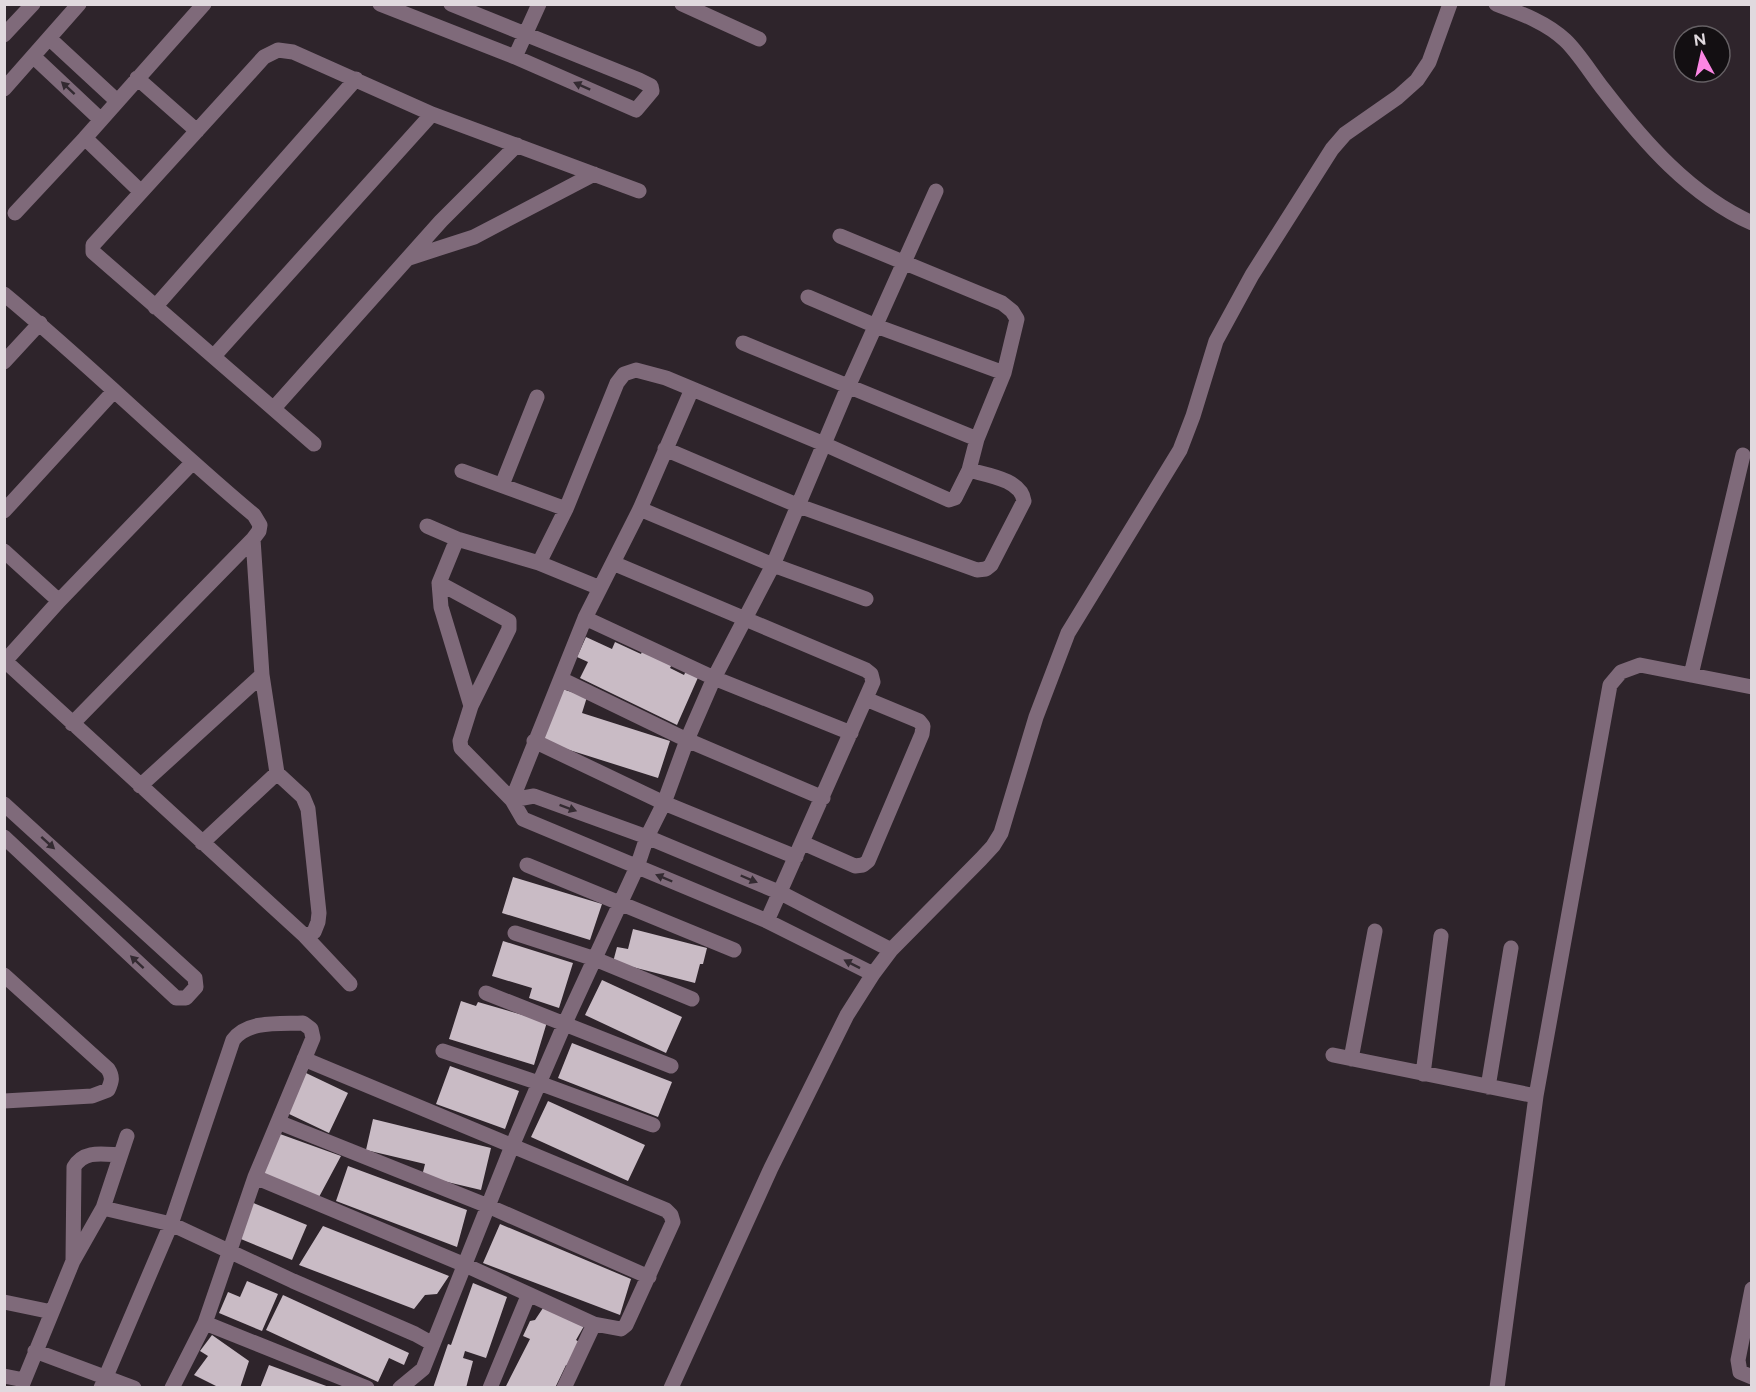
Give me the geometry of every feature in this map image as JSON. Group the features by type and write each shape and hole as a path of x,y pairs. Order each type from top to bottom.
{"street":[{"path":"4,35 33,4"},
{"path":"4,89 79,4"},
{"path":"15,213 204,4"},
{"path":"380,4 515,57 636,110 652,91 651,86 639,80 451,4"},
{"path":"515,57 539,4"},
{"path":"682,4 759,39"},
{"path":"671,1388 771,1168 838,1032 873,974 891,950 993,846 1000,833 1036,717 1068,633 1180,450 1193,416 1215,341 1234,307 1332,149 1345,134 1398,97 1417,80 1430,62 1450,4"},
{"path":"1496,4 1545,25 1565,40 1663,162 1699,191 1752,223"},
{"path":"50,39 117,101"},
{"path":"314,444 93,252 93,245 264,57 278,50 293,52 432,114 639,191"},
{"path":"34,57 101,120"},
{"path":"137,78 197,131"},
{"path":"155,307 356,79"},
{"path":"214,356 432,114"},
{"path":"85,138 141,192"},
{"path":"274,408 441,221 517,145"},
{"path":"409,258 474,237 594,174"},
{"path":"399,1388 423,1369 512,1146 565,1023 637,867 714,678 773,565 848,387 936,191"},
{"path":"539,563 566,509 617,383 624,374 636,370 666,378 824,444 949,500 955,498 969,470 977,439 1004,373 1017,319 1012,311 1002,303 840,236"},
{"path":"4,294 40,323 192,463 255,515 260,525 253,539 72,724"},
{"path":"808,297 876,326 1004,373"},
{"path":"4,362 40,323"},
{"path":"743,343 977,439"},
{"path":"512,800 585,618 640,509 692,389"},
{"path":"4,511 114,391"},
{"path":"502,485 537,397"},
{"path":"665,449 799,506 977,570 986,569 991,565 1024,501 1023,493 1014,484 969,470"},
{"path":"1690,675 1743,455"},
{"path":"192,463 59,601 5,661 305,936 350,984"},
{"path":"462,471 566,509"},
{"path":"640,509 773,565 866,599"},
{"path":"427,526 457,539 539,563 600,588"},
{"path":"253,539 262,675 277,772 303,797 308,809 319,913 314,932 305,936"},
{"path":"457,539 439,583 441,607 471,706"},
{"path":"4,551 59,601"},
{"path":"613,563 871,674 873,682 866,699 767,921"},
{"path":"439,583 510,621 509,629 471,706 460,741 461,748 512,800 523,819 767,921 873,974"},
{"path":"585,618 714,678 851,733"},
{"path":"1497,1388 1536,1096 1610,685 1621,672 1640,665 1752,687"},
{"path":"140,786 262,675"},
{"path":"561,679 687,740 823,798"},
{"path":"534,741 664,803 800,850 855,866 863,865 868,861 922,734 923,726 919,721 866,699"},
{"path":"202,843 277,772"},
{"path":"512,800 534,796 648,837 781,893 891,950"},
{"path":"4,804 195,978 196,987 186,998 176,998 4,837"},
{"path":"527,865 734,950"},
{"path":"1351,1059 1375,931"},
{"path":"515,933 595,959 692,999"},
{"path":"1423,1074 1441,936"},
{"path":"1488,1087 1511,948"},
{"path":"4,975 108,1069 112,1082 108,1090 92,1096 4,1101"},
{"path":"486,993 671,1066"},
{"path":"103,1382 171,1224 230,1046 237,1034 253,1026 303,1023 313,1033 304,1059 255,1178 228,1250 205,1323 177,1386"},
{"path":"443,1051 653,1125"},
{"path":"1333,1055 1536,1096"},
{"path":"255,1178 465,1265 528,1296 594,1324 621,1329 626,1325 649,1278 673,1222 672,1215 666,1210 304,1059"},
{"path":"278,1122 488,1206 649,1278"},
{"path":"4,1376 22,1384 73,1261 103,1208 127,1136"},
{"path":"73,1261 74,1167 86,1155 120,1155"},
{"path":"103,1208 171,1224 433,1344"},
{"path":"1752,1289 1737,1360 1740,1372 1752,1377"},
{"path":"490,1388 528,1296"},
{"path":"4,1302 52,1312"},
{"path":"205,1323 367,1388"},
{"path":"564,1388 594,1324"},
{"path":"35,1351 103,1382 134,1388"}],"building":[{"path":"586,637 612,649 615,642 641,654 643,649 673,662 670,668 684,675 688,667 700,673 677,725 580,678 588,662 577,657"},
{"path":"559,688 587,697 582,713 670,741 658,778 541,741"},
{"path":"513,877 602,904 590,940 502,913"},
{"path":"633,929 707,948 695,983 613,962 617,947 628,949"},
{"path":"503,941 573,963 559,1008 529,998 532,988 492,976"},
{"path":"602,980 682,1017 666,1053 585,1015"},
{"path":"461,1001 476,1006 478,1002 547,1022 534,1065 449,1039"},
{"path":"572,1043 672,1082 658,1117 558,1078"},
{"path":"450,1066 519,1091 505,1129 436,1104"},
{"path":"306,1073 348,1093 329,1133 287,1113"},
{"path":"548,1101 645,1145 628,1181 531,1137"},
{"path":"373,1119 491,1148 481,1190 422,1176 425,1164 366,1150"},
{"path":"280,1134 341,1156 319,1197 262,1177"},
{"path":"348,1166 467,1210 457,1247 336,1201"},
{"path":"251,1202 307,1225 292,1260 236,1237"},
{"path":"500,1224 631,1279 620,1315 483,1263"},
{"path":"323,1226 449,1276 437,1294 425,1295 414,1309 299,1265"},
{"path":"247,1281 278,1294 262,1331 219,1313 228,1292 240,1297"},
{"path":"473,1283 507,1297 486,1358 465,1351 463,1358 473,1361 466,1388 433,1388 448,1344 451,1345"},
{"path":"283,1295 409,1353 404,1365 389,1358 378,1382 266,1330"},
{"path":"543,1308 584,1326 576,1340 582,1344 571,1366 566,1365 555,1388 505,1388 530,1339 523,1336 530,1321 535,1320"},
{"path":"212,1335 249,1361 240,1388 220,1388 194,1375 208,1356 200,1351"},
{"path":"269,1365 329,1387 329,1388 260,1388"}]}
